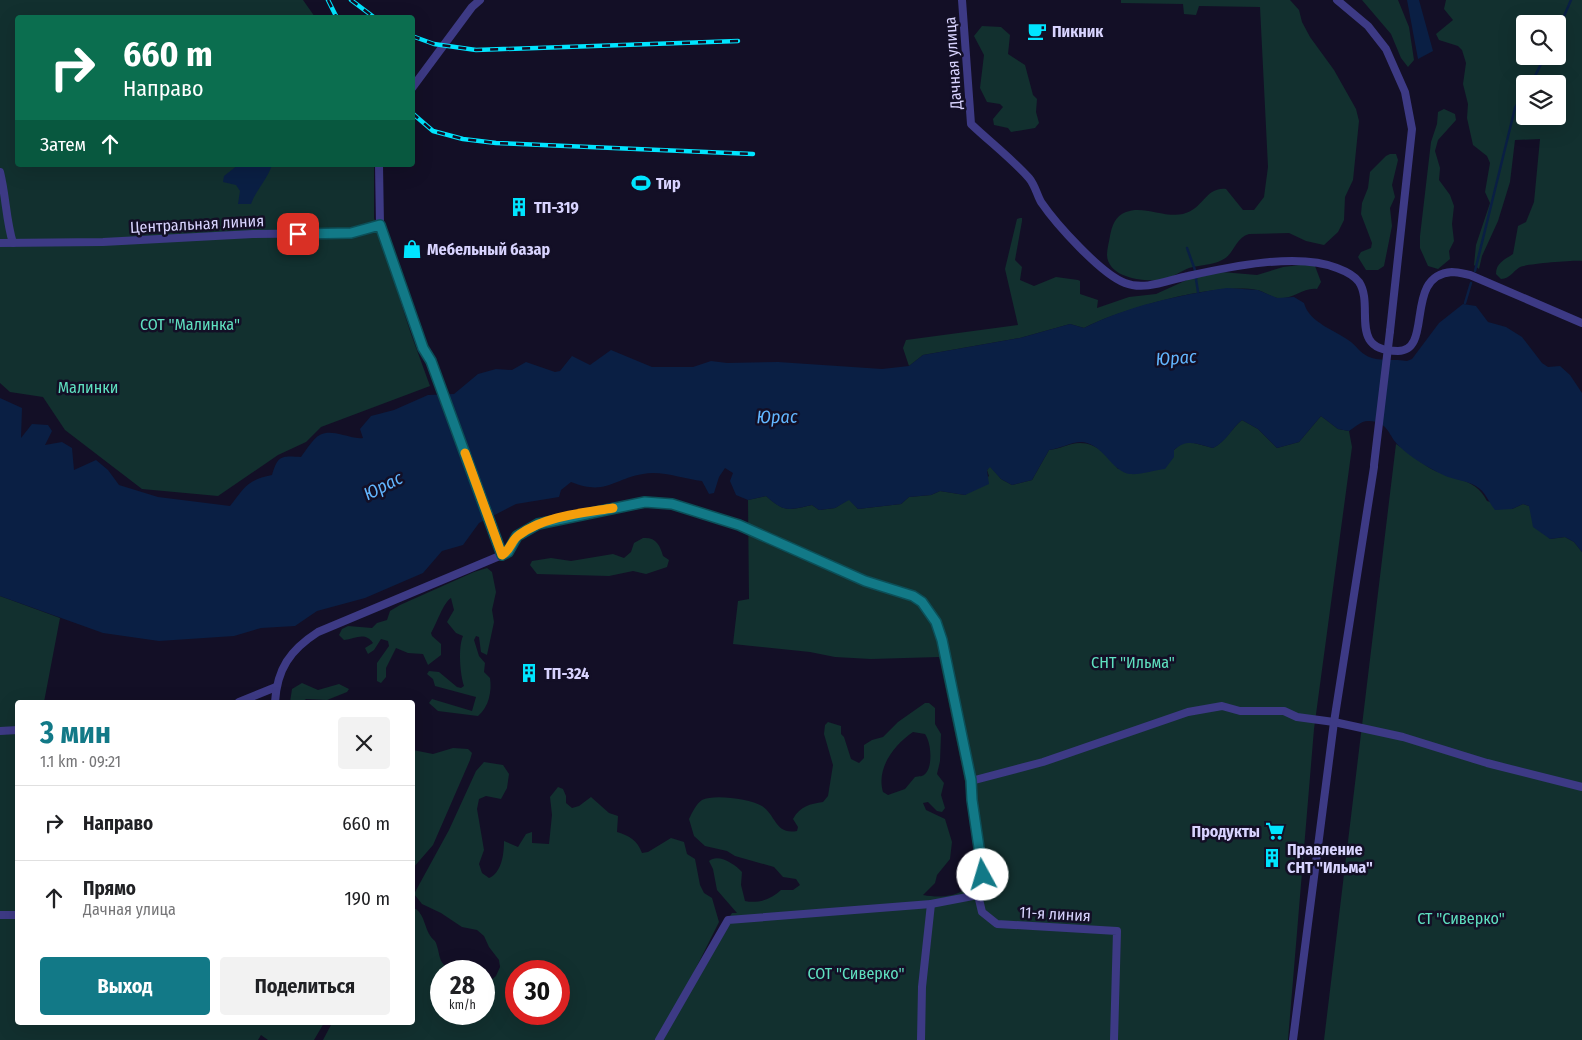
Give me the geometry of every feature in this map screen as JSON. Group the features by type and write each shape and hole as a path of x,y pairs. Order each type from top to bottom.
{"street":[{"path":"415,84 480,0"},
{"name":"Дачная улица","path":"962,0 971,124 1030,180 1040,200 1064,232 1112,276 1124,283 1137,286 1227,267 1314,262 1336,268 1353,276 1360,284 1364,326 1369,339 1383,349 1400,351 1410,346 1417,336 1426,287 1434,278 1452,272 1470,276 1582,323"},
{"path":"1292,1040 1334,722 1374,466 1412,129 1405,92 1386,49 1368,26 1337,0"},
{"path":"379,167 380,225 423,348 431,361 502,555"},
{"path":"0,172 6,195 13,243"},
{"name":"Центральная линия","path":"0,243 103,242 253,234 351,233 380,225"},
{"path":"275,700 276,687 282,666 302,642 318,632 502,555 508,552 517,536 538,524 645,502 672,504 739,525 865,581 913,596 922,602 936,622 971,780 972,800 982,864 983,887 978,895 931,904 728,920 658,1040"},
{"path":"245,700 276,687"},
{"path":"971,780 1006,774 1103,743 1163,720 1222,706 1240,711 1284,711 1297,717 1334,722 1404,737 1487,763 1582,787"},
{"path":"0,731 15,730"},
{"name":"11-я линия","path":"978,895 982,912 997,924 1117,931 1114,1040"},
{"path":"922,1040 922,987 931,904"},
{"path":"0,915 15,915"}],"green space":[{"name":"СОТ \"Малинка\"","path":"0,0 303,0 314,15 15,15 15,167 374,167 374,218 410,331 430,386 321,427 306,442 278,455 218,496 142,489 65,430 43,397 10,392 0,383"},
{"path":"1121,0 1290,0 1299,10 1302,22 1310,37 1334,70 1356,109 1359,121 1353,180 1345,197 1344,220 1338,232 1324,245 1306,241 1289,233 1249,234 1241,239 1226,258 1214,263 1189,268 1171,277 1158,280 1130,278 1114,269 1109,263 1107,250 1111,232 1113,225 1122,214 1139,210 1176,215 1183,214 1196,208 1213,191 1219,189 1226,189 1243,210 1254,210 1264,197 1268,167 1260,7 1199,6 1196,15 1184,14 1183,4 1121,3"},
{"path":"1362,0 1398,0 1409,27 1414,60 1408,67 1401,58 1391,34"},
{"path":"1446,0 1582,0 1582,261 1551,262 1524,266 1501,279 1496,274 1499,264 1513,254 1518,226 1526,222 1534,202 1540,139 1515,140 1510,182 1498,221 1482,256 1479,269 1474,265 1476,245 1490,203 1485,192 1490,163 1487,156 1473,145 1467,118 1468,104 1463,84 1466,63 1462,50 1458,46 1439,40 1436,34 1453,20 1444,9"},
{"path":"982,26 1001,27 1010,35 1008,54 1025,65 1033,95 1037,99 1036,112 1039,123 1035,128 1011,132 1008,128 994,125 993,119 1003,107 1000,104 987,102 980,88 984,55 974,36"},
{"path":"1444,109 1455,114 1456,120 1438,140 1435,151 1440,168 1439,180 1450,195 1454,206 1452,224 1454,241 1449,251 1450,259 1438,269 1428,266 1420,248 1420,236 1431,142 1437,124 1438,112"},
{"path":"1390,154 1396,154 1398,160 1392,185 1395,197 1390,208 1392,226 1384,266 1378,270 1366,270 1358,257 1361,252 1371,248 1372,243 1361,214 1362,203 1368,188 1370,172"},
{"path":"1022,218 1022,221 1015,260 1022,267 1020,280 1034,286 1056,277 1078,280 1080,281 1080,294 1098,300 1097,308 1129,297 1156,294 1189,279 1222,272 1257,275 1283,267 1308,264 1315,266 1321,282 1317,289 1307,290 1283,298 1257,290 1217,290 1194,293 1121,313 1084,328 1070,324 1020,338 923,355 909,366 903,348 906,340 1018,325 1005,269 1017,219"},
{"name":"СНТ \"Ильма\"","path":"1321,416 1338,429 1349,431 1352,447 1314,729 1288,1040 323,1040 331,1025 415,1025 415,909 421,915 431,938 435,941 441,960 430,960 430,1025 495,1025 495,977 500,967 499,960 489,947 484,936 477,930 462,927 441,913 422,904 415,895 449,830 476,771 484,762 503,765 509,774 507,788 501,799 486,796 479,799 477,809 484,850 479,864 482,873 489,878 497,872 503,857 504,841 518,847 526,834 532,832 532,843 549,844 552,815 550,797 558,787 563,789 566,803 572,808 579,806 591,797 609,813 618,816 617,832 632,839 642,853 648,852 671,838 684,842 687,854 695,859 700,885 704,893 712,898 719,922 692,976 732,913 737,913 717,890 713,869 709,861 717,858 722,859 731,863 742,872 741,885 745,901 755,902 764,900 781,890 793,890 800,885 796,879 783,877 774,867 735,856 727,851 705,846 694,836 689,819 698,804 702,800 715,797 749,801 767,810 776,823 784,830 797,831 798,827 793,819 799,811 810,805 823,802 828,796 833,765 824,734 825,725 828,722 841,726 841,734 844,737 851,759 859,763 864,758 864,745 872,740 883,737 898,722 925,703 929,703 935,708 935,724 941,734 940,761 937,774 944,783 941,795 945,808 942,812 937,811 928,802 923,803 926,810 945,819 952,842 950,859 937,875 935,883 923,895 947,896 962,891 968,887 977,874 965,782 939,657 871,659 835,657 810,652 733,644 738,601 749,599 748,500 766,496 783,508 792,509 812,505 819,510 835,508 849,499 858,509 901,504 909,497 931,495 940,491 965,495 989,476 987,470 990,466 1001,479 1012,485 1032,480 1049,450 1072,444 1086,444 1099,449 1118,469 1174,450 1182,443 1190,442 1213,448 1242,420 1258,429 1277,448 1299,442","holes":["913,732 925,734 929,742 930,765 926,773 915,777 905,789 888,795 883,792 882,774 884,766 893,750"]},
{"name":"СТ \"Сиверко\"","path":"1396,444 1428,467 1476,487 1487,501 1512,509 1523,504 1529,506 1550,539 1565,537 1574,542 1582,552 1582,1040 1324,1040"},
{"path":"643,538 654,540 657,543 663,556 669,560 667,567 646,574 633,571 609,576 537,574 530,565 532,561 551,558 571,561 613,554 624,558 631,552 634,543"},
{"path":"487,568 492,572 496,592 492,610 494,622 487,655 481,652 479,637 476,636 474,640 479,656 485,663 484,672 490,678 491,688 485,708 478,716 438,711 429,703 432,699 472,711 476,697 435,686 433,679 427,674 429,671 439,672 457,687 461,688 464,686 460,661 460,647 463,636 456,633 447,622 454,610 451,598 431,633 441,644 441,655 428,665 423,654 408,653 396,648 386,668 386,677 381,683 377,681 377,663 389,646 388,641 381,639 374,650 368,654 365,648 373,643 367,637 344,640 339,635 342,629 348,626 372,628 377,623 387,620 390,611 400,605"},
{"path":"0,596 60,618 44,700 15,700 15,1025 323,1025 314,1040 268,1040 261,1035 258,1040 0,1040"},
{"path":"302,683 318,690 339,684 349,689 347,692 327,700 290,700 292,689"},
{"path":"453,748 468,749 472,753 433,845 415,866 415,750 433,754"}],"water":[{"path":"1407,0 1419,0 1433,51 1418,59"},
{"path":"235,167 271,167 251,204 238,204 240,191 236,185 223,182 224,176"},
{"name":"Юрас","path":"1227,288 1258,290 1277,298 1294,297 1304,303 1311,316 1317,321 1351,342 1365,355 1376,359 1407,361 1412,359 1439,323 1463,304 1476,306 1488,322 1506,327 1522,337 1542,363 1548,367 1560,366 1570,375 1582,393 1582,552 1574,542 1565,537 1550,539 1533,527 1529,506 1523,504 1512,509 1495,510 1476,486 1448,477 1421,463 1402,449 1384,426 1369,421 1359,424 1349,431 1338,429 1321,416 1299,442 1277,448 1258,429 1242,420 1213,448 1192,443 1183,444 1174,450 1174,457 1165,469 1130,474 1119,469 1093,446 1078,442 1049,450 1032,480 1012,485 1001,479 990,467 987,470 989,484 965,495 940,491 931,495 909,497 901,504 858,509 849,500 835,508 819,510 812,505 792,509 782,508 766,496 748,500 736,495 730,481 733,473 725,468 719,477 714,493 709,494 702,481 657,473 633,476 601,487 583,486 571,482 561,490 559,497 516,504 479,523 463,545 442,551 423,573 365,598 317,611 295,626 261,628 234,636 159,641 103,633 0,596 0,398 22,408 21,438 32,424 48,425 52,431 45,445 62,442 72,448 74,470 96,460 108,470 119,485 158,497 230,506 247,485 257,479 272,475 276,464 281,458 301,457 314,440 322,434 334,433 363,438 360,429 371,416 394,410 428,395 454,394 478,374 496,369 512,370 526,362 555,372 560,371 572,356 590,365 611,350 652,367 693,367 711,361 727,363 778,362 882,369 909,366 923,355 1020,338 1070,324 1084,328 1118,313 1154,302"}],"waterway":[{"path":"1564,15 1571,0"},
{"path":"1536,75 1540,65"},
{"path":"1475,271 1516,106"},
{"path":"1187,248 1195,270"},
{"path":"1196,279 1198,292"},
{"path":"1465,303 1471,283"}],"railway":[{"path":"328,0 336,15"},
{"path":"351,0 371,15"},
{"path":"415,37 434,44 476,50 738,41"},
{"path":"415,116 433,131 463,139 496,143 753,154"}],"slow traffic":[{"path":"465,453 502,555 508,552 517,536 538,524 581,513 613,508"}],"place":[{"name":"Пикник","path":"1037,31"},
{"name":"Тир","path":"641,183"},
{"name":"ТП-319","path":"519,207"},
{"name":"Мебельный базар","path":"412,249"},
{"name":"ТП-324","path":"529,673"},
{"name":"Продукты","path":"1275,831"},
{"name":"Правление СНТ \"Ильма\"","path":"1272,858"}],"route":[{"path":"298,234 351,233 380,225 423,348 431,361 502,555 508,552 517,536 538,524 581,513 645,502 672,504 739,525 779,541 865,581 913,596 922,602 936,622 942,640 971,780 972,800 983,875"}],"park label":[{"name":"Малинки","path":"88,387"},
{"name":"СОТ \"Сиверко\"","path":"856,973"}]}
